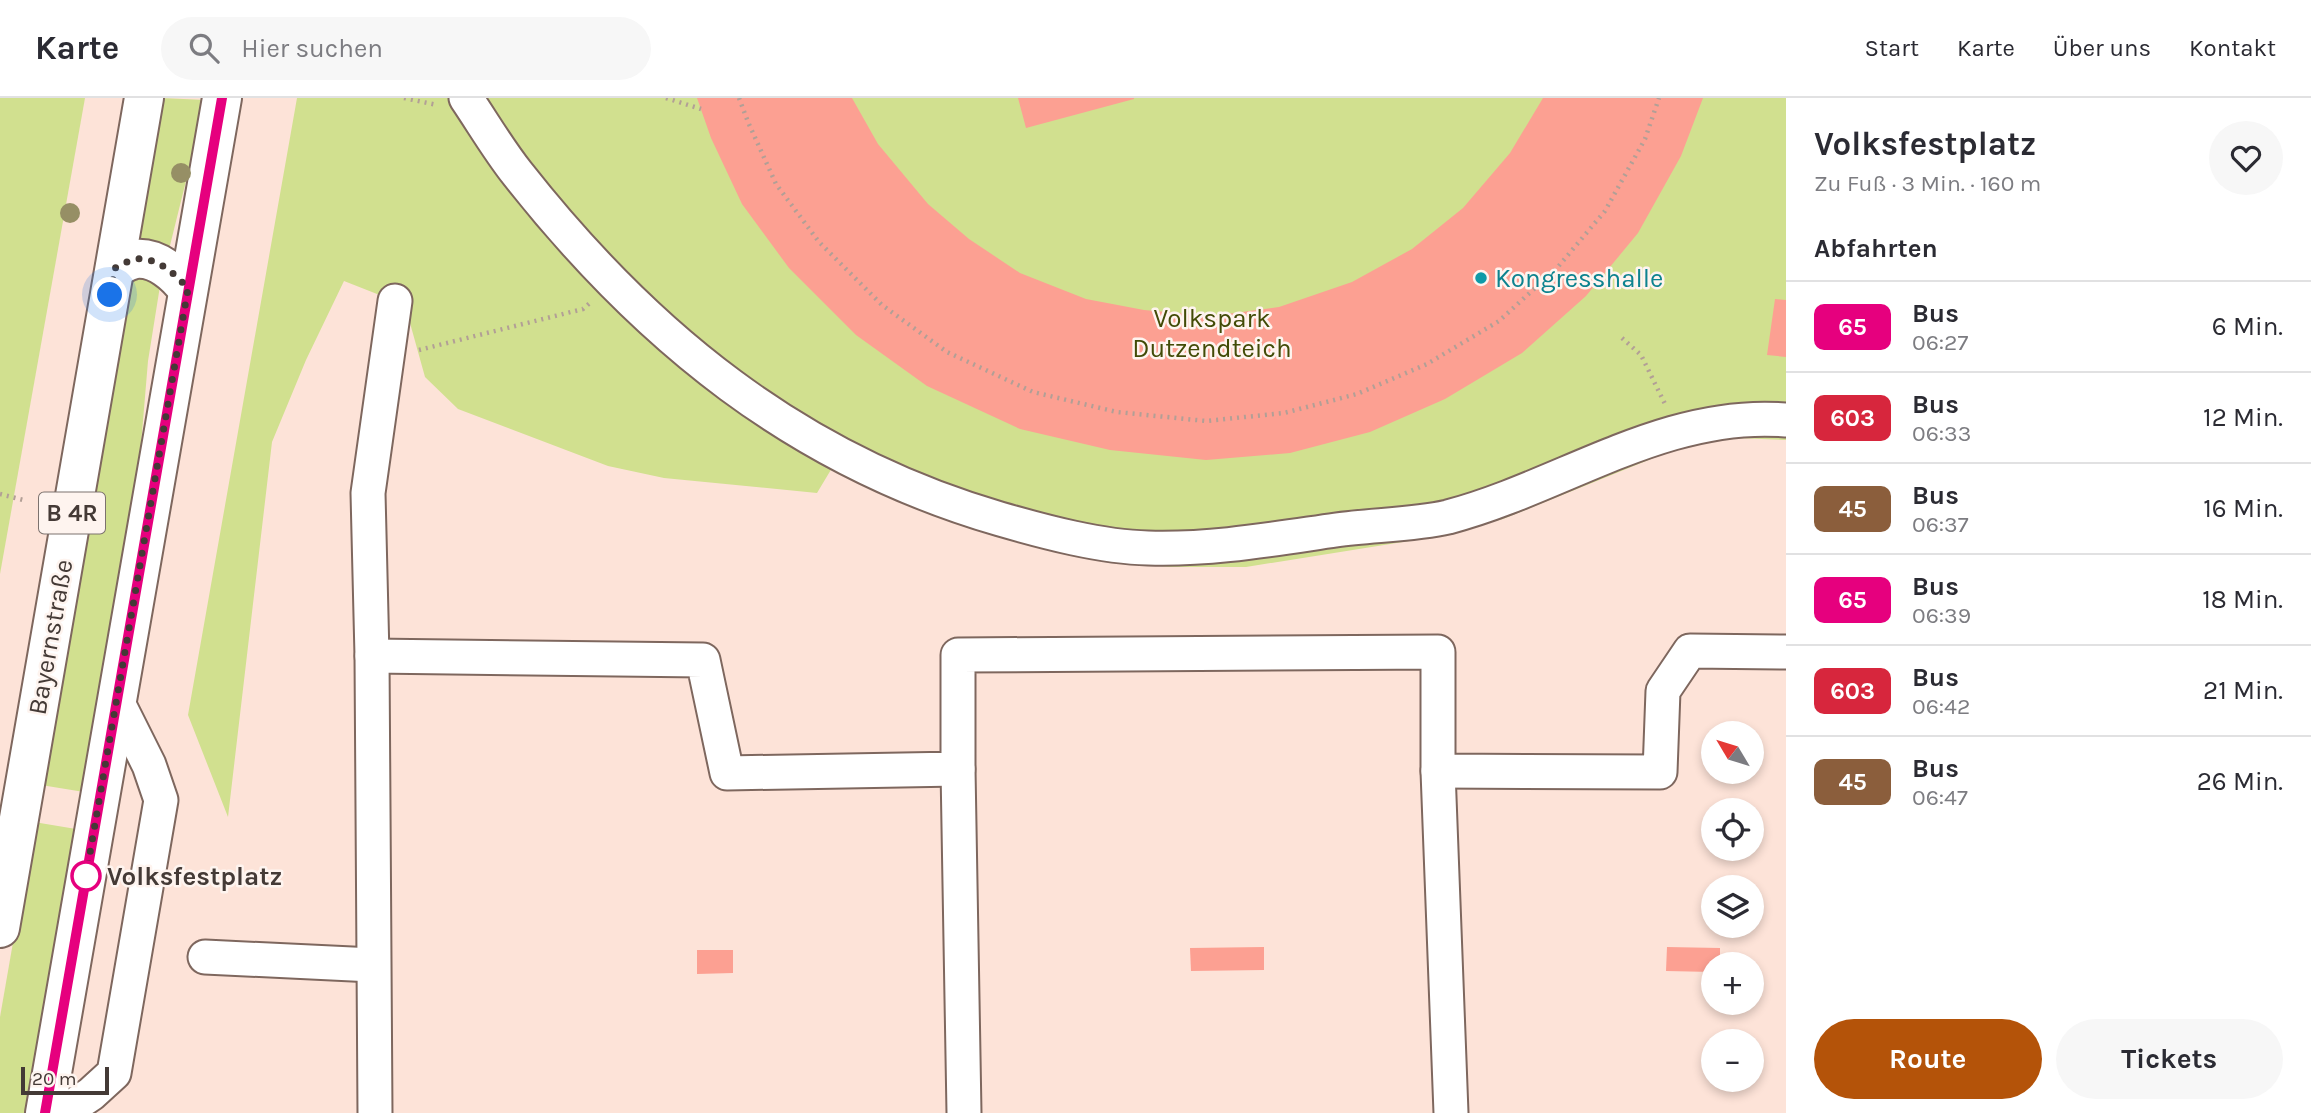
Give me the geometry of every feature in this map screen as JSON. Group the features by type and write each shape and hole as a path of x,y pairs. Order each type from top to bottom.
{"main road":[{"name":"Bayernstraße","path":"0,928 144,98"},
{"name":"B 4R","path":"45,1113 222,98"},
{"path":"115,268 135,259 152,261 170,271 188,289"}],"street":[{"path":"454,102 613,283 657,327 728,385 781,422 866,468 936,498 1003,520 1071,537 1144,548 1238,544 1443,518 1500,502 1630,447 1678,430 1721,421 1769,418 1786,420"},
{"path":"375,1113 372,656 368,493 395,301"},
{"path":"1438,771 1660,772 1663,691 1690,651 1786,652"},
{"path":"964,1113 958,654 1438,652 1438,771 1451,1113"},
{"path":"372,656 703,660 727,773 958,769"},
{"path":"63,1113 91,1094 114,1073 160,800 149,765 116,699"},
{"path":"205,957 373,965"}],"path":[{"path":"404,98 454,102"},
{"path":"666,98 701,109"},
{"path":"739,98 776,184 819,242 882,305 947,352 1033,391 1117,412 1206,421 1284,414 1357,394 1427,364 1499,321 1557,268 1605,211 1645,139 1659,98"},
{"path":"387,358 583,309 613,283"},
{"path":"1622,338 1641,355 1678,430"},
{"path":"0,494 27,500"}],"green space":[{"path":"0,98 85,98 0,574"},
{"path":"161,98 206,100 160,286 148,361 135,516 84,792 41,785"},
{"name":"Volkspark Dutzendteich","path":"297,98 1786,98 1786,440 1736,438 1683,446 1503,519 1434,537 1246,567 1170,567 1090,559 1006,537 917,508 832,468 817,493 664,478 608,466 458,409 425,377 405,305 344,281 306,360 272,442 228,817 188,715"},
{"path":"34,822 76,829 27,1113 0,1113 0,1017"}],"building":[{"name":"Kongresshalle","path":"697,98 852,98 878,144 928,204 969,239 1020,273 1086,299 1144,310 1212,316 1279,307 1352,282 1412,249 1463,208 1510,153 1543,98 1703,98 1681,156 1638,233 1586,296 1522,353 1445,399 1370,432 1290,453 1206,460 1110,450 1020,429 927,386 856,335 789,268 742,204 711,138"},
{"path":"1018,98 1134,98 1134,99 1026,128"},
{"path":"1775,299 1786,300 1786,357 1767,355"},
{"path":"1264,947 1264,970 1191,971 1190,948"},
{"path":"1667,947 1720,948 1720,952 1701,952 1701,972 1666,971"},
{"path":"697,950 733,950 733,973 697,974"}],"bus line":[{"name":"65","path":"45,1113 222,98"}],"place":[{"name":"Kongresshalle","path":"1481,278"},
{"name":"Volksfestplatz","path":"86,876"}],"route":[{"path":"86,876 188,289 170,271 152,261 135,259 115,268 110,295"}]}
